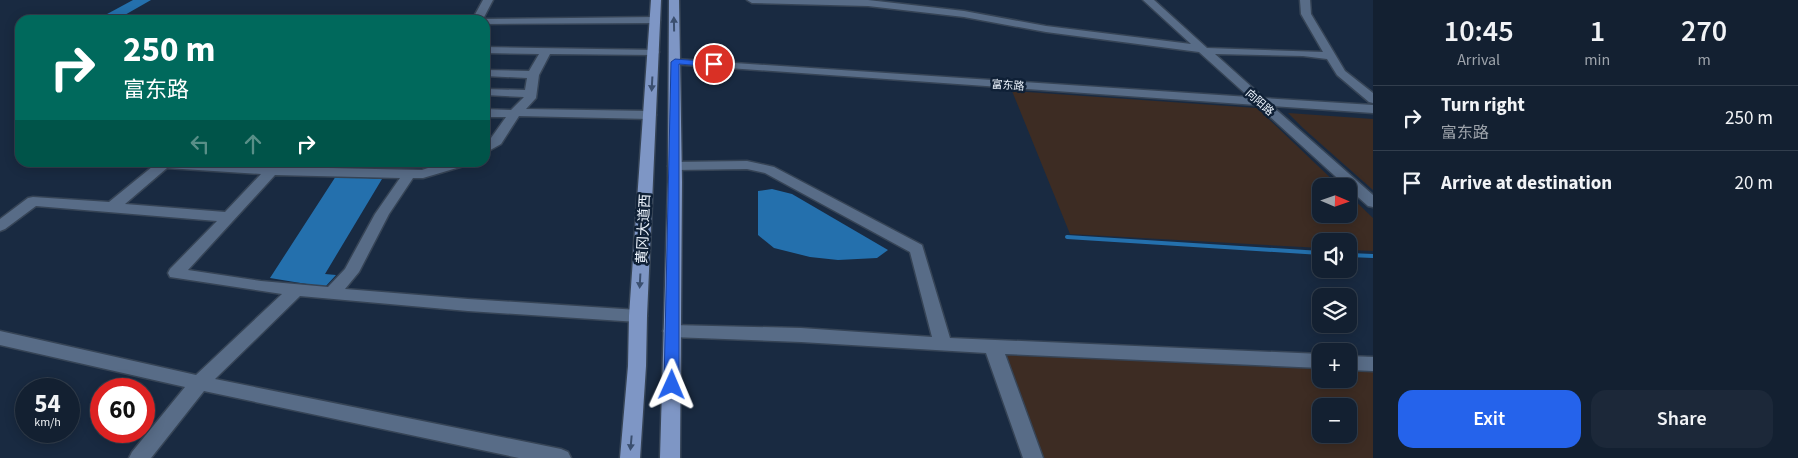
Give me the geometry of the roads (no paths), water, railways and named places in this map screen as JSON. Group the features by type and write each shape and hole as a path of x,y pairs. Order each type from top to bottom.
{"main road":[{"name":"黄冈大道西","path":"630,458 637,366 638,316 656,0"},
{"path":"670,458 675,166 674,0"}],"street":[{"path":"480,15 488,0"},
{"path":"752,0 868,3 993,18 1080,34 1205,50 1303,53 1332,56"},
{"name":"向阳路","path":"1148,0 1373,203"},
{"path":"1306,0 1306,14 1341,73 1373,99"},
{"path":"490,21 655,20"},
{"path":"490,50 654,52"},
{"path":"490,140 530,98 533,75 546,51"},
{"name":"富东路","path":"675,62 1373,109"},
{"path":"490,73 533,75"},
{"path":"490,92 531,94"},
{"path":"490,113 650,115"},
{"path":"675,166 747,165 769,170 916,249 943,343"},
{"path":"112,207 160,167"},
{"path":"446,167 423,174 410,174 364,168 275,167 176,273 261,287 638,316"},
{"path":"332,293 351,272 382,214 410,174"},
{"path":"0,226 33,201 228,217"},
{"path":"139,458 200,383 233,350 269,319 296,290"},
{"path":"672,331 801,335 993,347 1312,361"},
{"path":"0,338 200,383 561,458"},
{"path":"993,347 1033,458"},
{"path":"1357,363 1373,364"}],"water":[{"path":"133,0 151,0 125,15 105,15"},
{"path":"302,167 358,167 355,170"},
{"path":"336,176 382,179 325,274 336,275 325,287 270,278"},
{"path":"772,189 792,194 888,250 877,258 838,260 810,257 774,248 758,235 758,191"}],"waterway":[{"path":"1067,237 1312,252"},
{"path":"1357,255 1373,256"}]}
